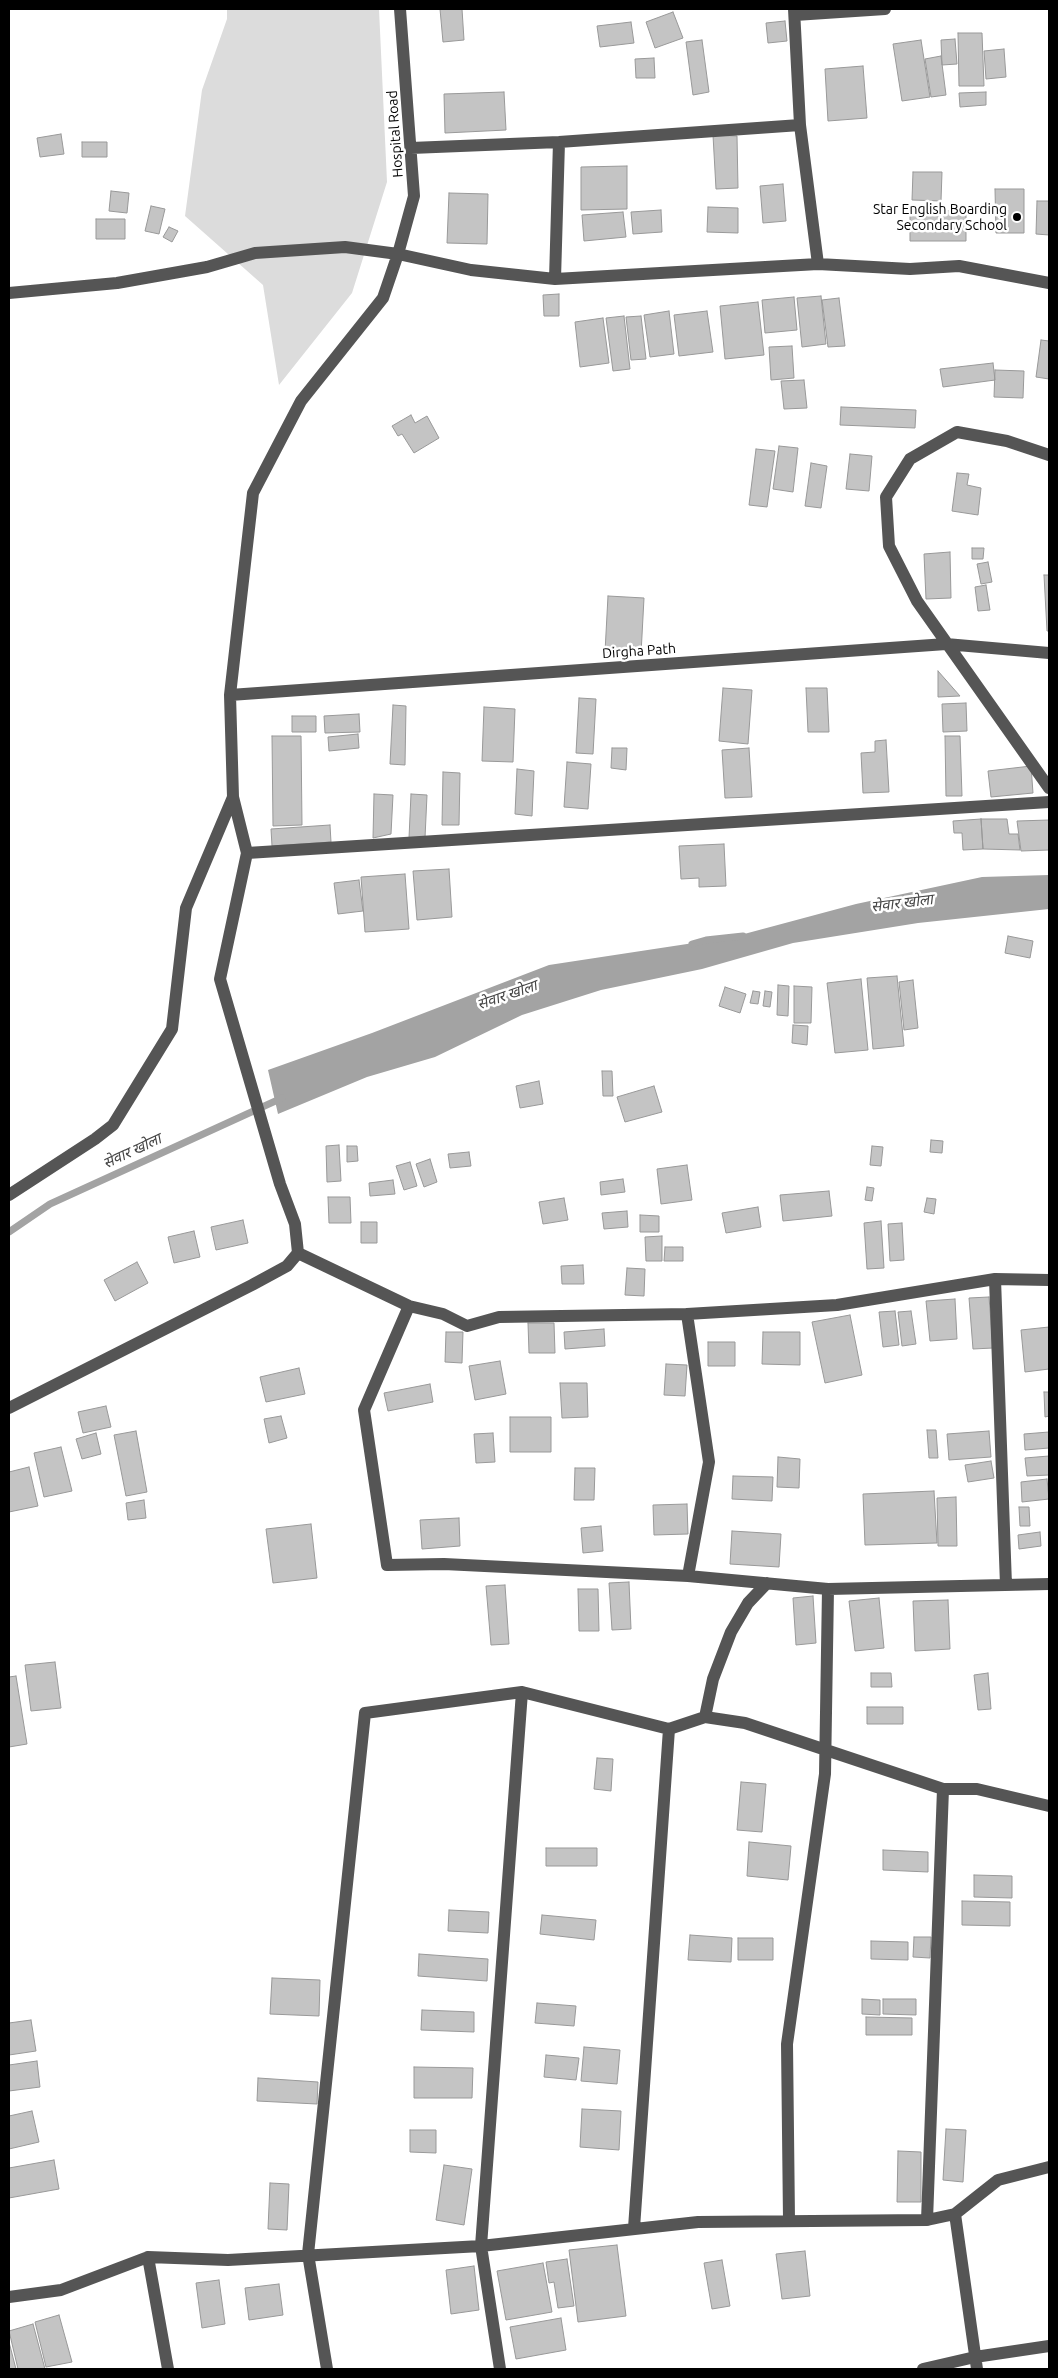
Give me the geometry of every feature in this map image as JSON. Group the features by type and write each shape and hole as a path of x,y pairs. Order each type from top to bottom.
{"street":[{"name":"Hospital Road","path":"233,797 230,695 253,493 301,401 383,298 398,254 414,196 400,9"},
{"path":"818,264 800,125 795,12 885,9"},
{"path":"411,148 559,142 800,125"},
{"path":"555,279 559,142"},
{"path":"9,293 117,282 207,267 255,253 345,248 398,254 471,270 555,279 818,264 910,269 959,266 1049,283"},
{"path":"1049,455 1007,441 957,432 910,459 886,496 889,546 917,601 1049,788"},
{"name":"Dirgha Path","path":"230,695 946,644 1049,653"},
{"path":"9,1408 252,1285 287,1266 298,1254 295,1224 280,1184 220,979 247,853 233,797"},
{"path":"9,1195 95,1139 113,1125 172,1029 186,908 233,797"},
{"path":"247,853 1049,802"},
{"path":"298,1254 409,1306 443,1314 467,1326 499,1317 687,1314 837,1305 995,1279 1049,1280"},
{"path":"995,1279 1006,1585"},
{"path":"409,1306 364,1410 387,1564 453,1565 688,1576 828,1589 1049,1584"},
{"path":"687,1314 709,1462 688,1576"},
{"path":"705,1717 713,1679 731,1632 748,1602 768,1583"},
{"path":"789,2220 787,2044 825,1774 828,1589"},
{"path":"500,2369 481,2246 522,1692"},
{"path":"327,2369 308,2254 365,1713 522,1692 669,1729 705,1717 745,1723 943,1789 977,1789 1049,1806"},
{"path":"634,2228 669,1729"},
{"path":"926,2220 943,1789"},
{"path":"9,2297 61,2290 148,2257 228,2260 308,2254 481,2246 698,2222 926,2220 955,2214 998,2180 1049,2167"},
{"path":"955,2214 976,2363"},
{"path":"148,2257 168,2369"},
{"path":"923,2369 976,2363 1049,2346"}],"shaded area":[{"path":"227,9 379,9 387,182 352,293 279,385 263,285 185,216 202,90 227,19"}],"water":[{"path":"1049,875 1049,909 918,923 793,943 702,969 601,990 522,1015 435,1057 367,1077 278,1114 268,1070 372,1033 549,965 733,937 856,904 982,877"}],"building":[{"path":"440,9 462,9 464,40 443,42"},
{"path":"673,12 683,38 655,48 646,22"},
{"path":"785,21 787,41 768,43 766,23"},
{"path":"631,22 634,43 600,47 597,26"},
{"path":"958,33 982,33 984,86 959,86"},
{"path":"955,39 957,64 942,65 941,40"},
{"path":"702,40 709,92 693,95 686,42"},
{"path":"921,40 930,97 902,101 893,44"},
{"path":"1004,49 1006,77 986,79 984,51"},
{"path":"941,56 946,95 931,97 925,59"},
{"path":"654,58 655,78 636,78 635,59"},
{"path":"863,66 867,118 828,121 825,69"},
{"path":"504,92 506,130 445,133 444,94"},
{"path":"986,92 986,105 960,107 959,93"},
{"path":"61,134 64,154 40,157 37,138"},
{"path":"713,135 737,136 738,188 716,189"},
{"path":"82,142 107,142 107,157 82,157"},
{"path":"627,166 627,209 581,210 581,167"},
{"path":"913,172 942,172 941,201 912,200"},
{"path":"783,184 786,221 763,223 760,186"},
{"path":"995,189 1024,189 1024,233 996,233"},
{"path":"111,191 129,193 127,213 109,211"},
{"path":"449,193 488,194 487,244 447,243"},
{"path":"1037,201 1049,201 1049,235 1036,234"},
{"path":"151,206 165,209 159,234 145,231"},
{"path":"708,207 738,208 738,233 707,232"},
{"path":"661,210 662,232 633,234 631,212"},
{"path":"910,210 966,211 966,241 910,241"},
{"path":"623,212 626,237 584,241 582,215"},
{"path":"96,219 125,219 125,239 96,239"},
{"path":"169,227 178,231 172,242 163,237"},
{"path":"559,294 559,316 544,316 543,295"},
{"path":"821,296 826,344 802,347 797,298"},
{"path":"794,297 797,330 765,333 762,300"},
{"path":"839,298 845,346 828,347 822,300"},
{"path":"758,302 764,355 725,359 720,306"},
{"path":"669,311 674,354 650,357 644,315"},
{"path":"707,311 713,352 679,356 674,315"},
{"path":"624,316 630,369 613,371 606,318"},
{"path":"641,316 646,359 631,360 626,317"},
{"path":"603,318 609,363 580,367 575,322"},
{"path":"1041,340 1049,341 1049,379 1036,377"},
{"path":"792,346 794,378 771,380 769,347"},
{"path":"993,363 995,380 943,387 940,369"},
{"path":"995,370 1024,371 1023,398 994,397"},
{"path":"804,380 807,408 784,409 781,381"},
{"path":"841,407 916,410 915,428 840,425"},
{"path":"411,415 415,423 427,416 439,438 414,453 402,434 398,436 392,426"},
{"path":"779,446 798,448 793,492 773,489"},
{"path":"756,449 775,451 767,507 749,505"},
{"path":"850,454 872,456 869,491 846,489"},
{"path":"811,463 827,466 821,508 805,506"},
{"path":"957,473 969,474 967,485 981,488 978,515 952,511"},
{"path":"972,548 984,548 983,559 972,559"},
{"path":"950,552 951,598 926,599 924,554"},
{"path":"988,562 992,582 981,584 977,564"},
{"path":"1044,575 1049,575 1049,631 1047,631"},
{"path":"986,585 990,610 978,611 975,587"},
{"path":"608,596 644,598 641,654 605,652"},
{"path":"938,671 960,696 938,697"},
{"path":"723,688 752,690 748,744 719,741"},
{"path":"806,688 827,688 829,732 808,732"},
{"path":"579,698 596,699 593,754 576,753"},
{"path":"966,703 967,731 943,732 942,704"},
{"path":"393,705 406,706 405,765 390,764"},
{"path":"484,707 515,709 513,762 482,761"},
{"path":"359,714 360,732 325,733 324,716"},
{"path":"292,716 316,716 316,732 292,732"},
{"path":"358,734 359,748 329,751 328,737"},
{"path":"272,736 301,736 302,825 273,826"},
{"path":"945,736 960,736 962,796 946,796"},
{"path":"886,740 889,792 863,793 861,753 875,752 875,741"},
{"path":"612,748 627,748 626,770 611,768"},
{"path":"749,748 752,797 725,798 722,750"},
{"path":"567,762 591,764 588,809 564,807"},
{"path":"1031,766 1033,793 991,797 988,771"},
{"path":"517,769 534,771 532,816 515,814"},
{"path":"443,772 460,773 459,825 442,825"},
{"path":"374,794 393,795 391,834 373,838"},
{"path":"411,794 427,795 425,838 409,838"},
{"path":"981,819 983,849 963,850 962,833 954,833 953,821"},
{"path":"981,819 1007,819 1009,834 1018,834 1020,850 983,849"},
{"path":"1049,820 1049,850 1021,851 1017,821"},
{"path":"330,825 331,842 272,846 271,829"},
{"path":"724,844 726,886 699,887 699,878 681,879 679,846"},
{"path":"449,869 452,917 417,920 413,871"},
{"path":"405,874 409,929 365,932 361,877"},
{"path":"359,880 363,911 338,914 334,883"},
{"path":"1008,936 1033,941 1030,958 1005,953"},
{"path":"897,976 904,1046 873,1049 867,978"},
{"path":"861,979 868,1050 835,1053 827,983"},
{"path":"913,980 918,1028 904,1030 899,982"},
{"path":"778,985 789,986 788,1016 777,1015"},
{"path":"794,986 812,987 811,1023 794,1023"},
{"path":"725,987 746,994 740,1013 719,1006"},
{"path":"753,991 760,992 758,1004 750,1003"},
{"path":"765,991 772,992 770,1007 763,1006"},
{"path":"793,1025 808,1026 807,1045 792,1043"},
{"path":"602,1071 612,1071 613,1096 603,1096"},
{"path":"539,1081 543,1104 520,1108 516,1086"},
{"path":"654,1086 662,1112 625,1122 617,1097"},
{"path":"931,1140 943,1141 942,1153 930,1152"},
{"path":"339,1145 341,1181 327,1182 326,1146"},
{"path":"347,1146 357,1146 358,1161 347,1162"},
{"path":"872,1146 883,1147 881,1166 870,1165"},
{"path":"469,1152 471,1166 450,1168 448,1154"},
{"path":"430,1159 437,1182 424,1187 416,1164"},
{"path":"410,1162 417,1186 404,1190 396,1166"},
{"path":"687,1165 692,1200 661,1204 657,1169"},
{"path":"623,1179 625,1192 601,1195 600,1182"},
{"path":"393,1180 395,1194 370,1196 369,1183"},
{"path":"867,1187 874,1188 872,1201 865,1200"},
{"path":"829,1191 832,1216 783,1221 780,1195"},
{"path":"328,1197 350,1197 351,1223 329,1223"},
{"path":"564,1198 568,1220 543,1224 539,1202"},
{"path":"927,1198 936,1199 934,1214 924,1212"},
{"path":"758,1207 761,1227 726,1233 722,1213"},
{"path":"627,1211 628,1227 604,1229 602,1213"},
{"path":"640,1215 659,1216 659,1232 640,1232"},
{"path":"243,1220 248,1243 216,1250 211,1227"},
{"path":"881,1221 884,1268 867,1269 864,1223"},
{"path":"361,1222 377,1222 377,1243 361,1243"},
{"path":"902,1223 904,1260 890,1261 888,1224"},
{"path":"194,1231 200,1257 174,1263 168,1237"},
{"path":"662,1236 662,1261 646,1261 645,1237"},
{"path":"665,1247 683,1247 683,1261 664,1261"},
{"path":"137,1262 148,1283 115,1301 104,1280"},
{"path":"583,1265 584,1284 562,1284 561,1266"},
{"path":"627,1268 645,1269 644,1296 625,1295"},
{"path":"989,1297 993,1348 973,1349 969,1298"},
{"path":"955,1299 957,1339 930,1341 926,1301"},
{"path":"895,1311 899,1345 883,1347 879,1312"},
{"path":"911,1311 916,1344 902,1346 898,1312"},
{"path":"850,1315 862,1375 825,1383 812,1322"},
{"path":"528,1323 554,1323 555,1353 529,1353"},
{"path":"1049,1327 1049,1369 1025,1372 1021,1330"},
{"path":"604,1329 605,1346 565,1349 564,1332"},
{"path":"446,1332 463,1332 462,1363 445,1362"},
{"path":"763,1332 800,1332 800,1365 762,1364"},
{"path":"708,1342 735,1342 735,1366 708,1366"},
{"path":"500,1361 506,1394 475,1400 469,1366"},
{"path":"666,1364 687,1365 685,1396 664,1395"},
{"path":"299,1368 305,1394 266,1402 260,1377"},
{"path":"560,1383 587,1383 588,1417 562,1418"},
{"path":"430,1384 433,1402 388,1411 384,1393"},
{"path":"1044,1392 1049,1392 1049,1416 1045,1417"},
{"path":"106,1406 111,1427 83,1433 78,1412"},
{"path":"281,1416 287,1438 269,1443 264,1419"},
{"path":"510,1417 551,1417 551,1452 510,1452"},
{"path":"927,1430 936,1430 938,1458 929,1458"},
{"path":"136,1431 147,1492 126,1496 114,1435"},
{"path":"989,1431 991,1457 949,1460 947,1434"},
{"path":"1049,1432 1049,1448 1025,1450 1024,1434"},
{"path":"96,1433 101,1454 82,1459 76,1439"},
{"path":"493,1433 495,1462 476,1463 474,1434"},
{"path":"61,1447 72,1491 44,1497 34,1453"},
{"path":"1049,1456 1049,1475 1027,1476 1025,1458"},
{"path":"778,1457 800,1459 799,1488 777,1487"},
{"path":"991,1461 994,1478 968,1482 965,1465"},
{"path":"29,1467 38,1506 9,1512 9,1472"},
{"path":"575,1468 595,1468 594,1500 574,1500"},
{"path":"733,1476 773,1477 772,1501 732,1499"},
{"path":"1047,1479 1049,1499 1022,1502 1021,1482"},
{"path":"934,1491 937,1543 865,1545 863,1494"},
{"path":"956,1497 957,1546 938,1546 937,1498"},
{"path":"144,1500 146,1518 128,1520 126,1503"},
{"path":"687,1504 688,1534 654,1535 653,1505"},
{"path":"1019,1507 1029,1507 1030,1526 1020,1526"},
{"path":"459,1518 460,1546 422,1549 420,1520"},
{"path":"311,1524 317,1578 273,1583 266,1529"},
{"path":"601,1526 603,1551 583,1553 581,1528"},
{"path":"732,1531 781,1534 779,1567 730,1564"},
{"path":"1040,1532 1041,1546 1019,1549 1018,1535"},
{"path":"629,1582 631,1629 612,1630 609,1583"},
{"path":"505,1585 509,1644 491,1645 486,1586"},
{"path":"578,1589 598,1589 599,1631 579,1631"},
{"path":"813,1596 816,1643 796,1645 793,1598"},
{"path":"879,1598 884,1648 855,1651 849,1601"},
{"path":"948,1600 950,1649 915,1651 913,1601"},
{"path":"55,1662 61,1708 31,1711 25,1665"},
{"path":"871,1673 891,1673 892,1687 871,1687"},
{"path":"988,1673 991,1709 978,1710 974,1675"},
{"path":"16,1676 27,1744 9,1747 9,1677"},
{"path":"867,1707 903,1707 903,1724 867,1724"},
{"path":"597,1758 613,1759 611,1791 594,1789"},
{"path":"741,1782 766,1784 762,1832 737,1830"},
{"path":"749,1842 791,1846 788,1880 747,1876"},
{"path":"546,1848 597,1848 597,1866 546,1866"},
{"path":"883,1850 928,1852 928,1872 883,1870"},
{"path":"974,1875 1012,1876 1012,1898 974,1897"},
{"path":"962,1901 1010,1902 1010,1926 962,1925"},
{"path":"449,1910 489,1912 488,1933 448,1931"},
{"path":"542,1915 596,1920 594,1940 540,1934"},
{"path":"690,1935 732,1938 731,1962 688,1960"},
{"path":"914,1937 931,1937 930,1958 913,1957"},
{"path":"738,1938 773,1938 773,1960 738,1960"},
{"path":"871,1941 908,1942 908,1960 871,1959"},
{"path":"419,1954 488,1959 487,1981 418,1976"},
{"path":"272,1978 320,1980 319,2016 270,2014"},
{"path":"862,1999 880,2000 880,2015 862,2014"},
{"path":"883,1999 916,1999 916,2015 883,2014"},
{"path":"537,2003 576,2006 574,2026 535,2023"},
{"path":"422,2010 474,2012 474,2032 421,2030"},
{"path":"866,2017 912,2018 912,2035 866,2035"},
{"path":"31,2020 36,2051 9,2055 9,2023"},
{"path":"584,2047 620,2050 617,2084 581,2081"},
{"path":"546,2055 579,2058 576,2080 544,2077"},
{"path":"37,2061 40,2087 9,2091 9,2065"},
{"path":"414,2067 473,2068 472,2098 414,2098"},
{"path":"258,2078 318,2082 317,2104 257,2101"},
{"path":"582,2109 621,2111 619,2150 580,2147"},
{"path":"32,2111 39,2142 9,2149 9,2116"},
{"path":"946,2129 966,2130 963,2182 943,2180"},
{"path":"410,2130 436,2130 436,2153 410,2152"},
{"path":"898,2151 921,2152 921,2202 897,2202"},
{"path":"54,2160 59,2189 9,2198 9,2168"},
{"path":"444,2165 472,2169 464,2225 436,2220"},
{"path":"270,2183 289,2184 287,2230 268,2229"},
{"path":"617,2245 626,2316 578,2322 569,2250"},
{"path":"805,2251 810,2296 782,2299 776,2254"},
{"path":"567,2259 574,2306 558,2308 554,2282 549,2283 546,2262"},
{"path":"722,2260 730,2306 712,2309 704,2263"},
{"path":"543,2263 552,2312 506,2320 497,2271"},
{"path":"474,2266 479,2310 451,2314 446,2270"},
{"path":"219,2280 225,2324 202,2328 196,2283"},
{"path":"279,2284 283,2315 249,2320 245,2288"},
{"path":"59,2315 72,2362 46,2367 35,2322"},
{"path":"561,2318 566,2350 516,2359 510,2327"},
{"path":"33,2324 45,2369 18,2369 9,2331"},
{"path":"9,2342 16,2369 9,2369"}],"waterway":[{"name":"सेवार खोला","path":"692,944 706,940 743,936"},
{"name":"सेवार खोला","path":"9,1232 50,1204 282,1098"}],"place":[{"name":"Star English Boarding Secondary School","path":"1017,217"}]}
